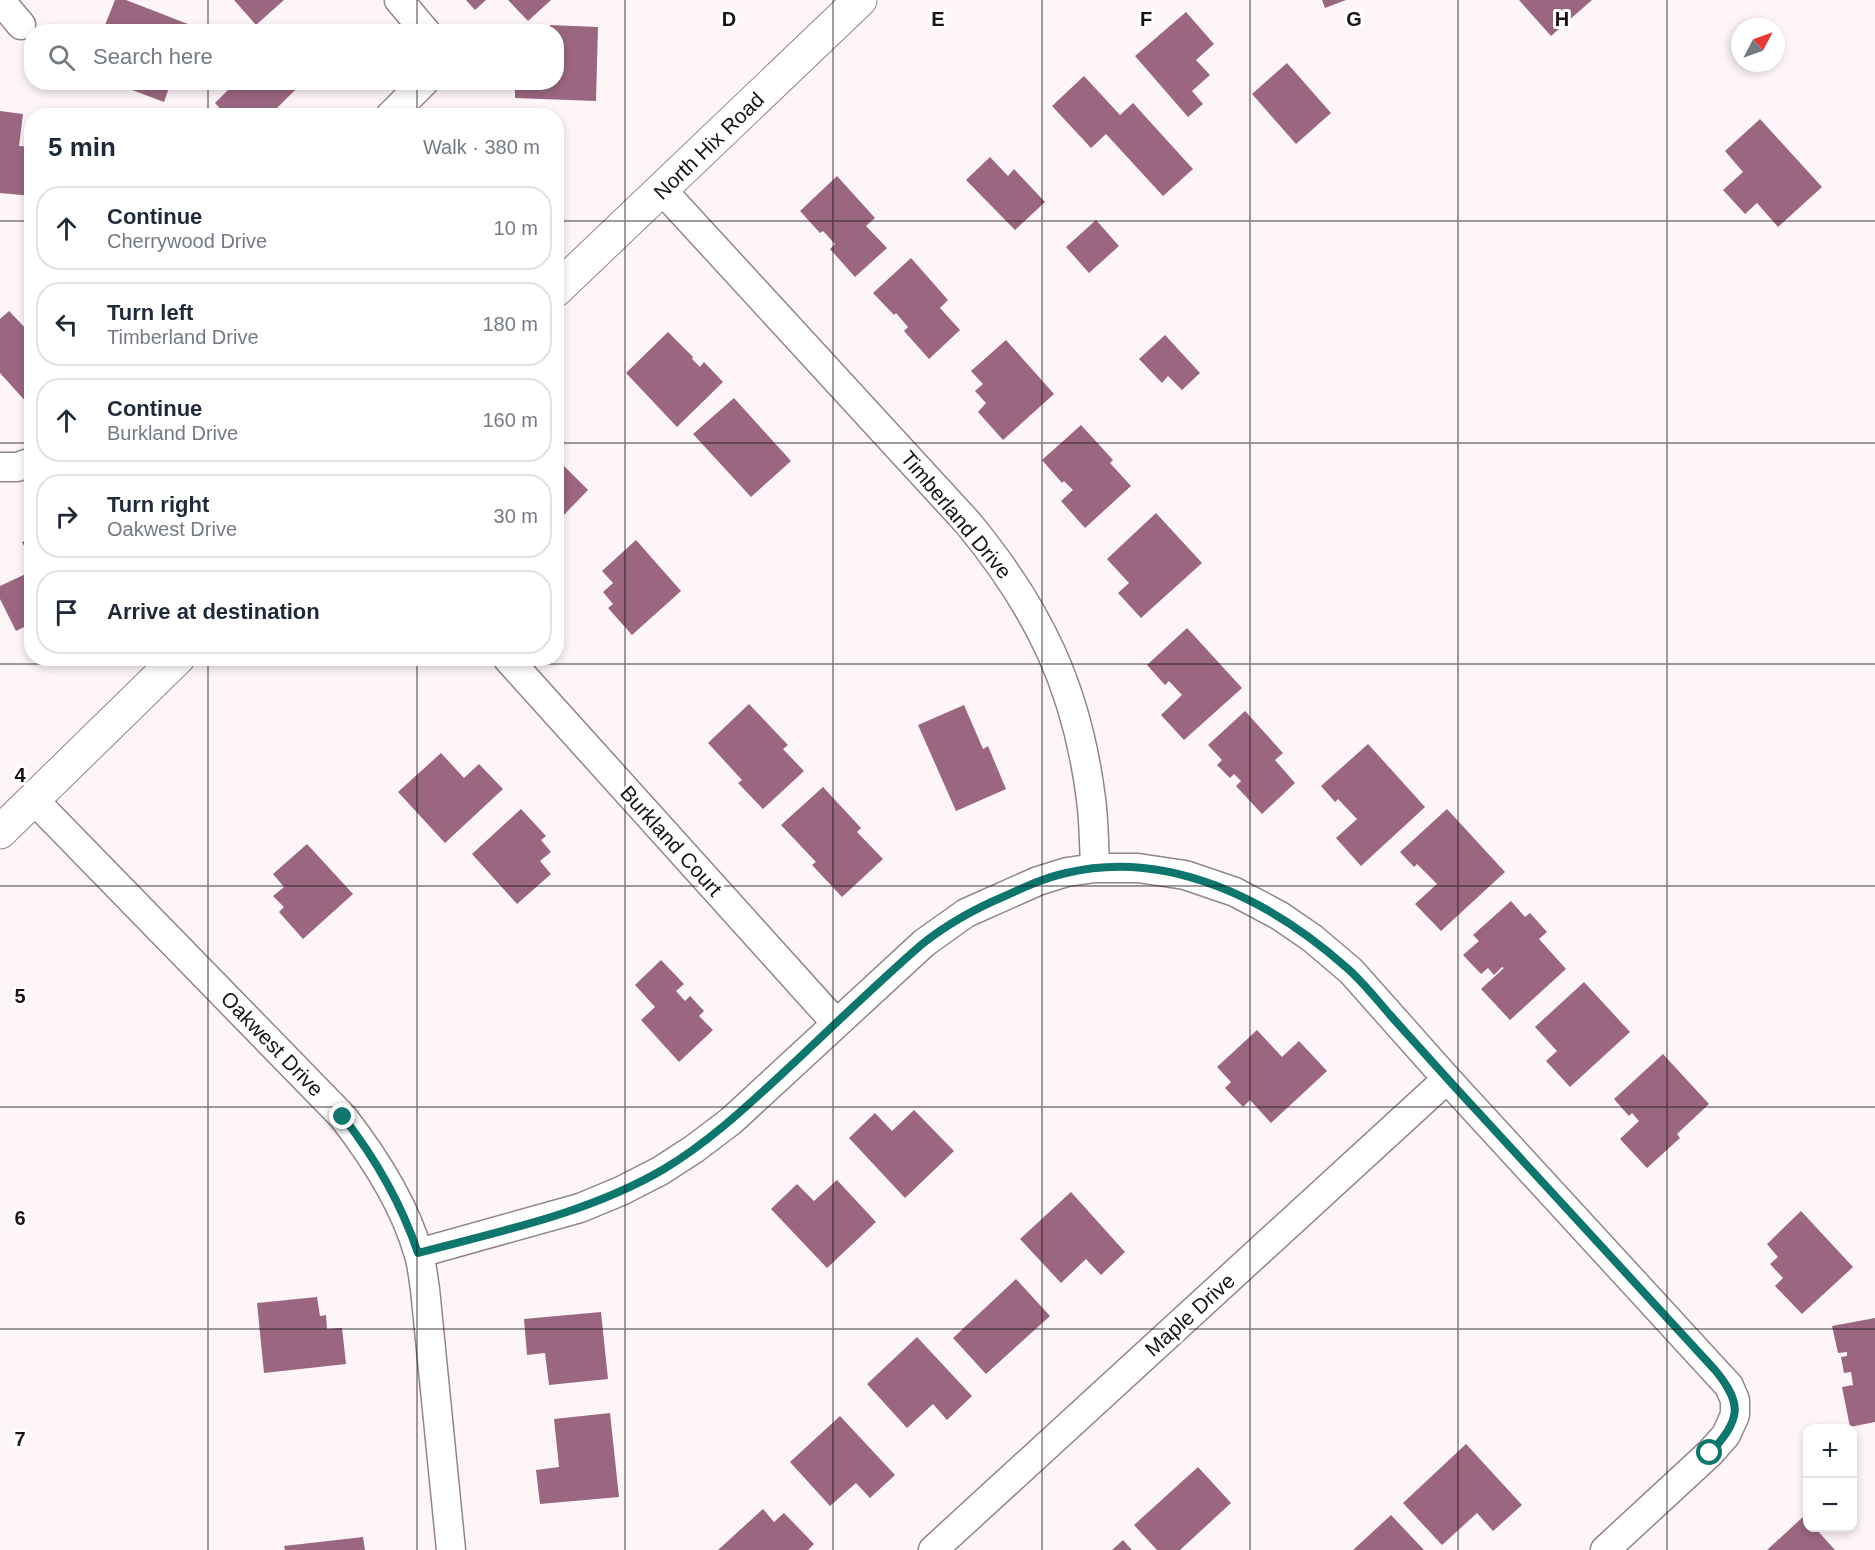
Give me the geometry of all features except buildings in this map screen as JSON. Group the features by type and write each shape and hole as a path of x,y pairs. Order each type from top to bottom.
{"street":[{"path":"0,0 21,25"},
{"path":"399,0 419,24"},
{"name":"North Hix Road","path":"564,283 860,0"},
{"path":"398,108 416,90"},
{"name":"Timberland Drive","path":"663,190 968,523 1021,593 1057,661 1078,727 1091,800 1095,868"},
{"path":"1,468 24,464"},
{"path":"0,832 169,666"},
{"name":"Burkland Court","path":"514,666 836,1023"},
{"name":"Oakwest Drive","path":"33,799 343,1117 365,1146 406,1217 418,1253 424,1289 452,1550"},
{"path":"418,1253 580,1208 660,1171 731,1121 924,943 966,913 1038,881 1067,872 1095,868 1138,867 1185,875 1235,892 1280,916 1312,938 1351,971 1729,1386 1735,1400 1735,1415 1726,1435 1710,1453 1605,1550"},
{"name":"Maple Drive","path":"933,1550 1448,1079"}],"route":[{"path":"343,1117 365,1146 406,1217 418,1253 580,1208 660,1171 731,1121 924,943 966,913 1038,881 1067,872 1095,868 1138,867 1185,875 1235,892 1280,916 1312,938 1351,971 1715,1370 1729,1386 1735,1400 1735,1415 1726,1435 1710,1453"}]}
